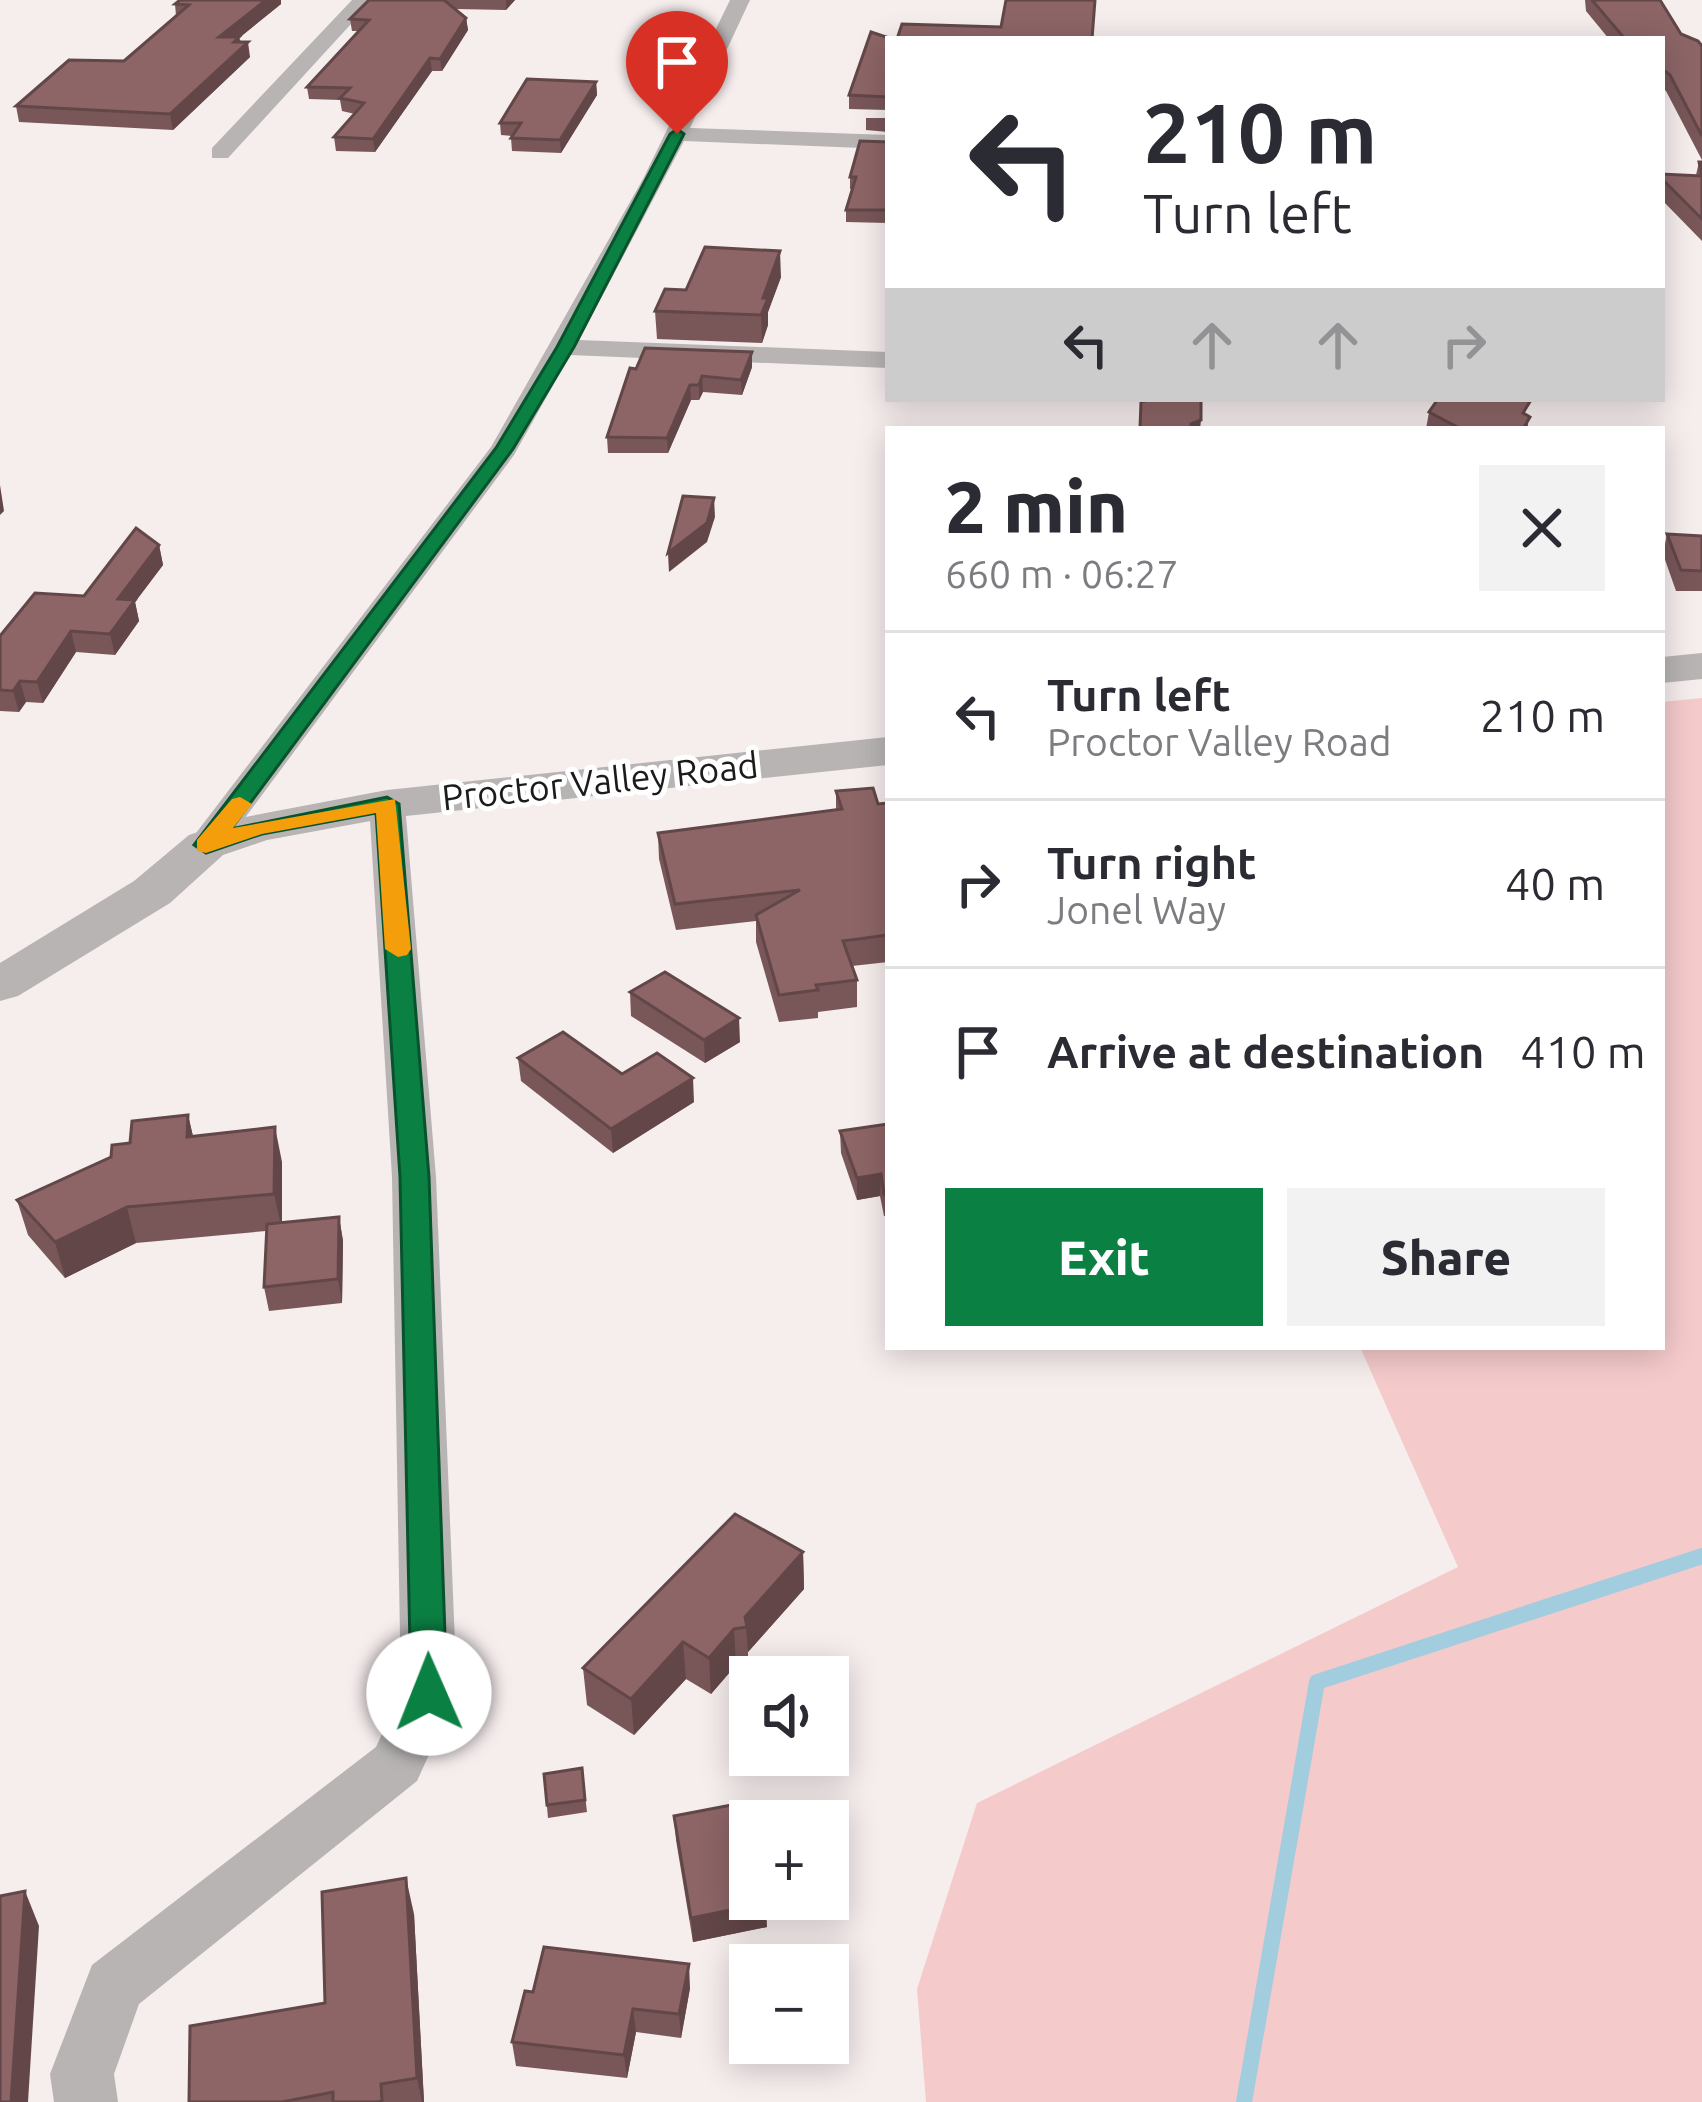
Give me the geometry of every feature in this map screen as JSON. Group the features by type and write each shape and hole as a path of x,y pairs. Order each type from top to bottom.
{"street":[{"path":"220,153 363,0"},
{"path":"206,845 504,449 565,347 677,134 740,0"},
{"path":"677,134 885,142"},
{"path":"565,347 885,360"},
{"path":"1665,670 1702,666"},
{"name":"Proctor Valley Road","path":"0,985 152,892 206,845 257,828 387,804 885,751"},
{"path":"86,2102 82,2074 114,1986 397,1764 429,1693 414,1177 387,804"}],"shaded area":[{"path":"1702,698 1702,2102 926,2102 917,1989 977,1803 1458,1567 1361,1350 1665,1350 1665,702"}],"building":[{"path":"180,0 266,0 219,37 248,42 170,114 16,106 69,60 124,61 189,5 175,4"},
{"path":"369,0 444,0 466,18 440,59 430,58 373,139 334,137 364,103 340,98 350,88 307,87 369,20 350,19"},
{"path":"1006,0 1095,0 1092,36 898,36 902,24 1001,27"},
{"path":"1592,0 1660,0 1681,34 1702,46 1702,136 1665,71 1665,36 1622,36"},
{"path":"871,32 885,37 885,97 849,95"},
{"path":"527,79 596,82 560,140 511,138 521,123 500,123"},
{"path":"860,141 885,142 885,210 846,210 856,177 850,177"},
{"path":"1665,174 1702,176 1702,219 1665,182"},
{"path":"705,247 780,251 761,315 655,311 665,289 686,290"},
{"path":"645,348 752,352 741,380 702,376 699,385 690,385 667,438 607,437 630,368 636,369"},
{"path":"1141,402 1201,402 1201,420 1191,426 1140,426"},
{"path":"1436,402 1530,402 1523,413 1530,417 1525,426 1455,426 1429,412"},
{"path":"683,496 714,498 707,523 668,553"},
{"path":"136,528 159,545 118,599 135,600 110,634 71,631 37,682 20,681 13,691 0,690 0,636 35,593 84,596"},
{"path":"1667,534 1702,536 1702,571 1681,570"},
{"path":"873,788 878,804 885,803 885,935 843,941 857,980 779,995 756,915 800,890 675,904 658,833 842,809 836,791"},
{"path":"665,972 739,1018 704,1040 630,992"},
{"path":"563,1032 622,1074 657,1053 693,1078 611,1129 518,1058"},
{"path":"188,1115 187,1137 275,1127 274,1194 127,1207 55,1242 17,1200 111,1157 112,1145 130,1143 132,1121"},
{"path":"885,1124 885,1194 881,1174 857,1178 840,1131"},
{"path":"339,1217 338,1279 264,1287 267,1224"},
{"path":"735,1514 803,1552 745,1617 747,1627 734,1629 709,1658 683,1642 631,1699 583,1668"},
{"path":"582,1768 585,1800 547,1805 544,1774"},
{"path":"729,1805 729,1910 691,1918 674,1816"},
{"path":"406,1878 417,2078 381,2084 382,2101 377,2102 333,2102 333,2092 282,2102 189,2102 190,2026 325,2003 322,1892"},
{"path":"25,1891 11,2102 0,2102 0,1896"},
{"path":"544,1947 689,1964 679,2014 633,2009 624,2055 512,2042 525,1991 533,1992"}],"waterway":[{"path":"1244,2102 1317,1682 1702,1556"}],"slow traffic":[{"path":"240,804 206,845 257,828 387,804 398,949"}],"route":[{"path":"429,1693 414,1177 387,804 257,828 206,845 407,584 504,449 565,347 677,134"}]}
